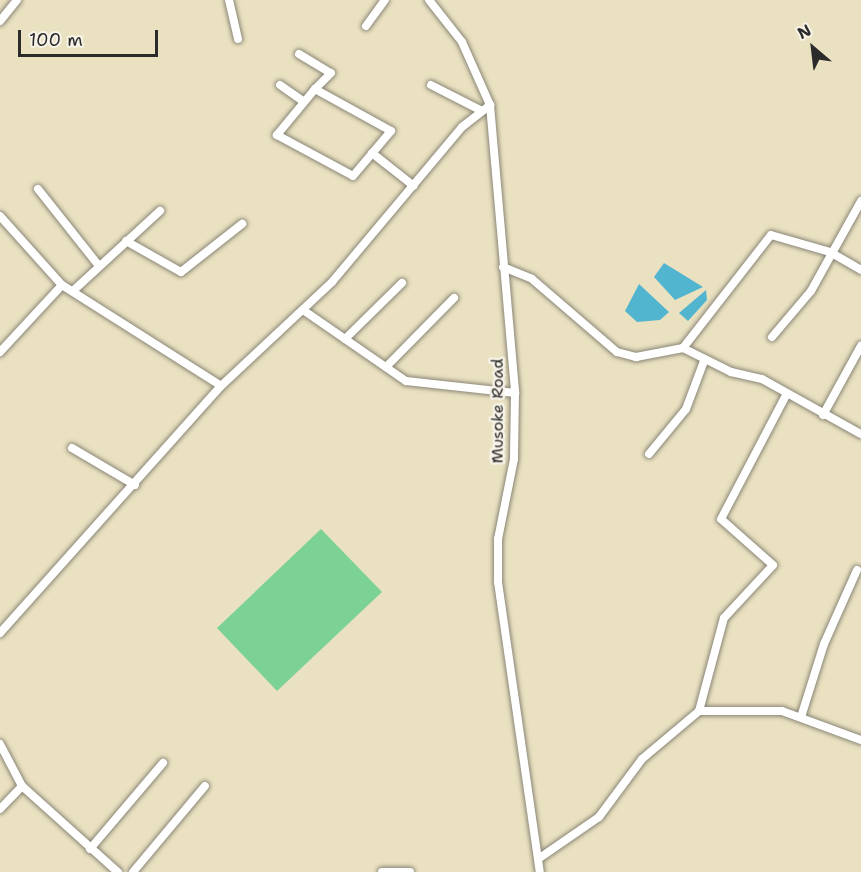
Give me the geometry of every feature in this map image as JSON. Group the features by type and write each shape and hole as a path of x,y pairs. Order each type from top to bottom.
{"street":[{"path":"0,21 17,0"},
{"path":"229,0 238,39"},
{"path":"366,26 385,0"},
{"name":"Musoke Road","path":"429,0 462,42 490,105 515,393 514,459 498,539 498,582 542,857 540,872"},
{"path":"299,54 331,73 315,89 277,135 353,176 391,131 315,89"},
{"path":"280,85 304,102"},
{"path":"431,85 482,111"},
{"path":"0,633 135,485 220,386 303,310 482,111 490,105"},
{"path":"372,153 414,186"},
{"path":"38,189 99,266"},
{"path":"772,337 811,291 830,252 861,201"},
{"path":"74,290 160,211"},
{"path":"0,216 62,285 74,290 220,386"},
{"path":"126,241 181,272 242,224"},
{"path":"504,267 532,279 617,352 636,357 683,348 771,235 830,252 861,270"},
{"path":"345,339 402,284"},
{"path":"0,352 62,285"},
{"path":"386,367 454,298"},
{"path":"303,310 406,381 515,393"},
{"path":"823,416 861,346"},
{"path":"683,348 704,361 762,379 823,416 861,434"},
{"path":"649,454 686,409 704,361"},
{"path":"542,857 599,817 642,759 699,711 724,618 773,565 721,519 786,394"},
{"path":"72,448 135,485"},
{"path":"801,717 824,644 857,570"},
{"path":"699,711 767,709 801,717 861,740"},
{"path":"0,744 22,786 118,872"},
{"path":"90,849 164,763"},
{"path":"0,808 22,786"},
{"path":"133,872 204,786"},
{"path":"382,872 410,872"}],"green space":[{"path":"321,529 382,592 277,691 217,628"}],"water":[{"path":"664,263 703,287 675,300 654,277"},
{"path":"639,284 669,312 660,320 637,322 625,311"},
{"path":"706,290 707,300 688,321 679,313"}]}
